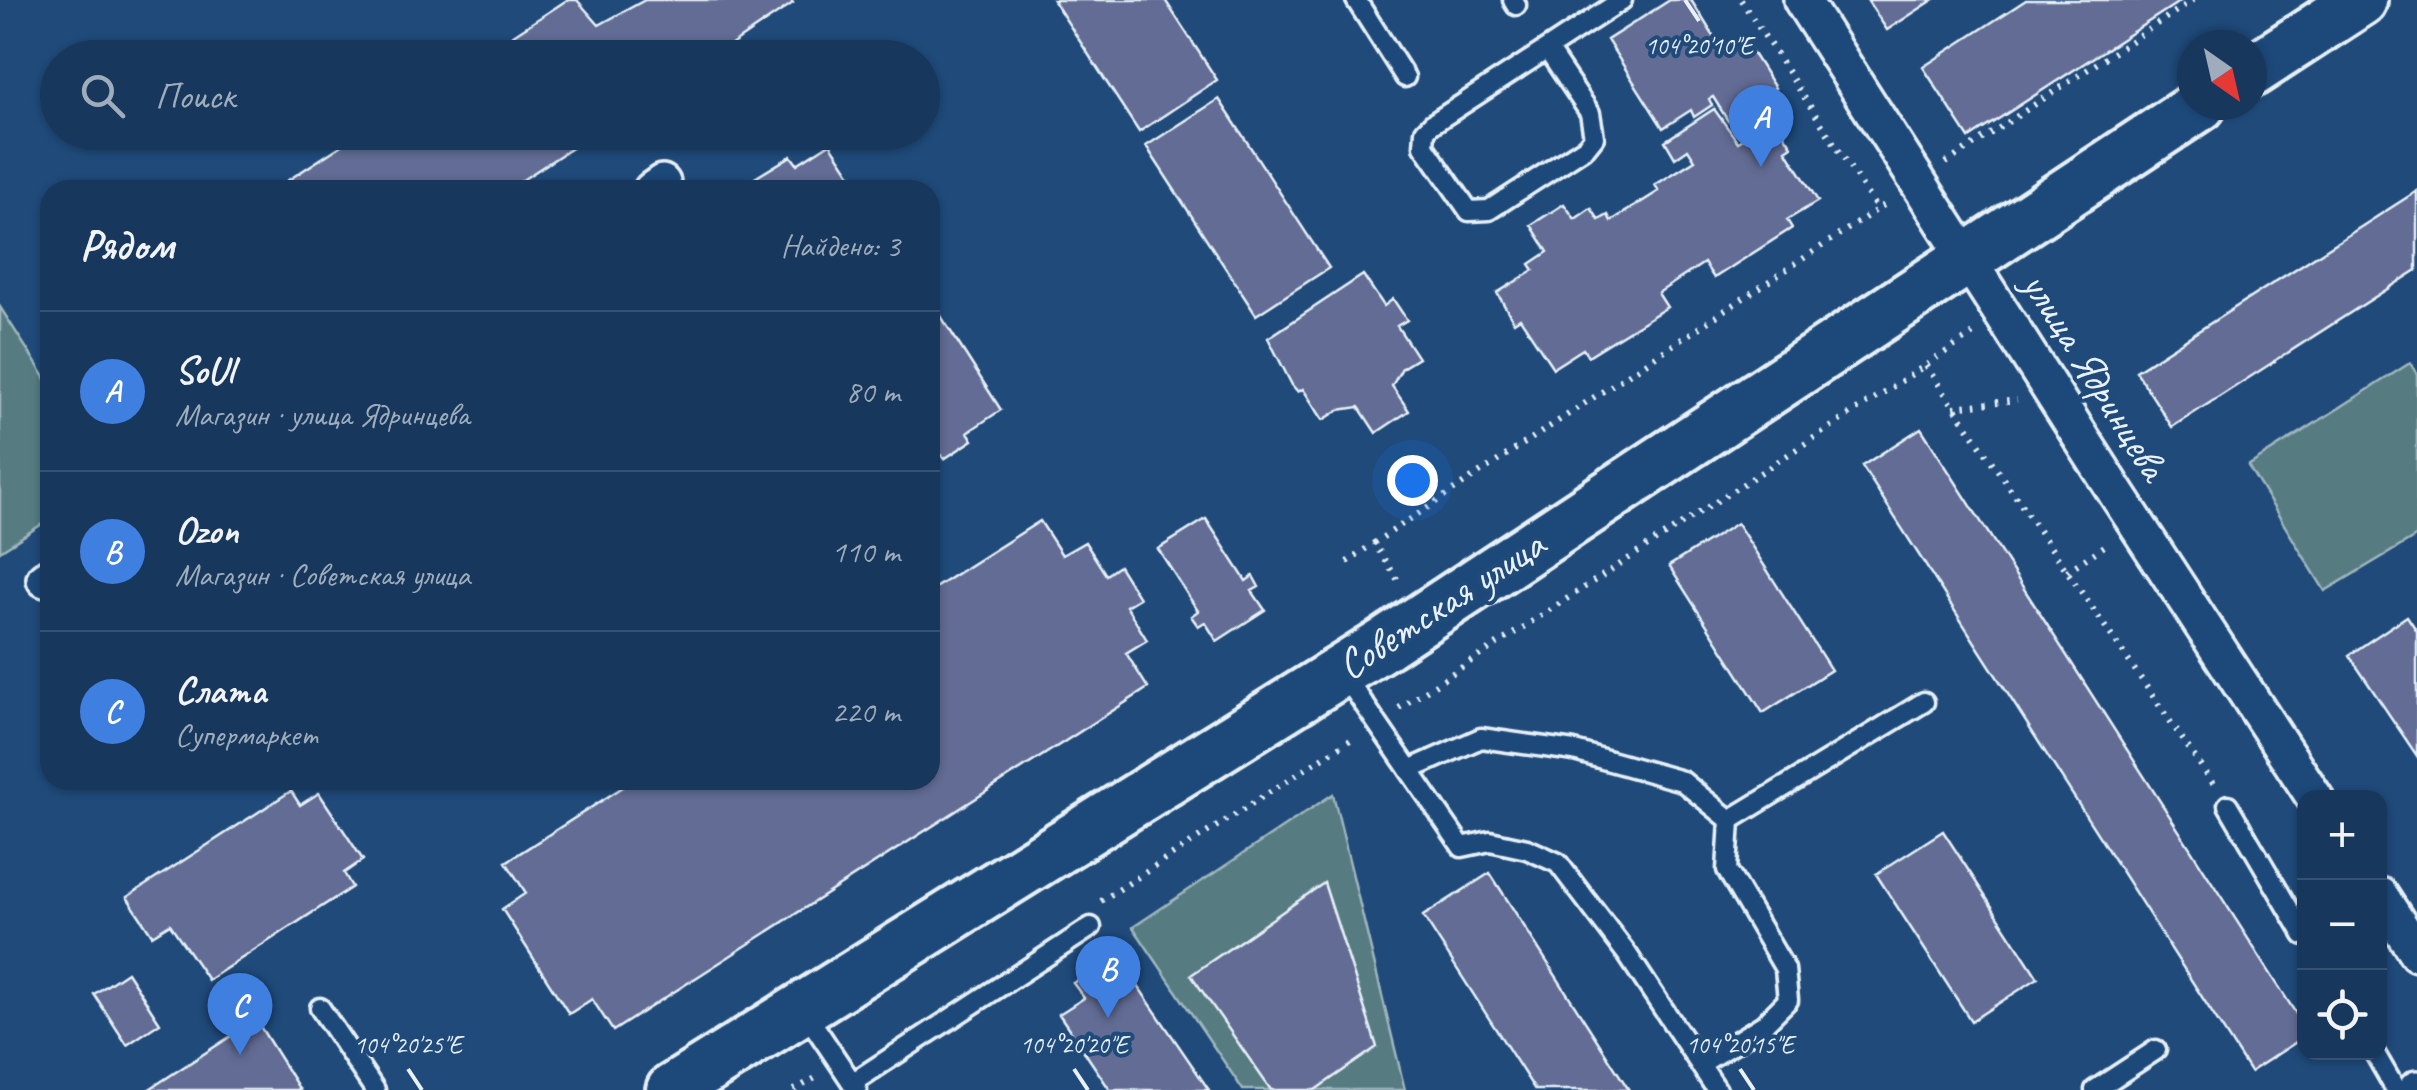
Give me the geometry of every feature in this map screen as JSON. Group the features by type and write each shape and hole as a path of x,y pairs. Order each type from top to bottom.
{"main road":[{"path":"2267,61 2361,0"},
{"name":"Советская улица","path":"672,1090 1341,672 2177,120"}],"street":[{"name":"улица Ядринцева","path":"1802,0 2310,790"},
{"path":"2387,907 2417,953"}],"lane":[{"path":"1356,0 1405,77"},
{"path":"1547,49 1590,113 1594,137 1586,147 1489,210 1469,211 1424,146 1426,130 1547,49 1622,0"},
{"path":"1341,672 1462,847 1490,840 1527,849 1558,863 1627,954 1717,1090"},
{"path":"1730,820 1924,702"},
{"path":"1409,770 1481,738 1574,751 1682,781 1730,820"},
{"path":"2228,805 2297,923"},
{"path":"1700,1064 1764,1025 1788,1000 1786,968 1727,870 1730,820"},
{"path":"802,1007 855,1086 1091,927"},
{"path":"320,1008 375,1090"},
{"path":"2095,1090 2156,1050"},
{"path":"2379,1060 2396,1090"}],"path":[{"path":"1741,0 1877,209"},
{"path":"1374,544 2193,0"},
{"path":"1316,762 2004,315"},
{"path":"1926,366 2228,805"},
{"path":"2066,571 2136,524"}],"green space":[{"path":"0,307 40,369 40,525 0,551"},
{"path":"2410,363 2417,374 2417,536 2325,591 2248,466"},
{"path":"1333,794 1405,1090 1243,1090 1133,927"}],"building":[{"path":"567,0 577,0 599,25 645,0 793,3 739,40 506,40"},
{"path":"1053,0 1165,0 1217,80 1139,132"},
{"path":"1670,0 1691,0 1723,51 1743,38 1775,88 1728,121 1713,97 1709,99 1712,105 1694,117 1691,110 1663,128 1607,40"},
{"path":"1867,0 1933,0 1887,30"},
{"path":"2026,0 2182,0 1969,138 1923,67"},
{"path":"1219,99 1329,268 1256,315 1146,146"},
{"path":"1714,109 1738,142 1774,119 1792,146 1786,150 1818,201 1787,220 1792,228 1714,278 1704,263 1658,293 1667,307 1588,356 1583,349 1553,368 1520,318 1514,322 1497,293 1534,270 1530,264 1548,252 1531,225 1564,204 1575,219 1591,208 1599,220 1608,215 1611,221 1659,191 1655,185 1695,160 1688,149 1675,158 1665,141"},
{"path":"334,150 568,150 522,180 288,180"},
{"path":"819,150 835,150 854,180 755,178 791,156 797,164"},
{"path":"2417,191 2417,270 2172,427 2136,371"},
{"path":"1363,275 1384,306 1393,299 1407,320 1397,326 1418,358 1402,368 1392,386 1409,411 1376,433 1359,407 1339,410 1323,420 1303,389 1298,392 1292,385 1268,338"},
{"path":"940,315 1001,410 968,432 973,440 944,459 940,454"},
{"path":"1921,428 2297,1015 2297,1042 2250,1072 1862,466"},
{"path":"1206,519 1246,581 1253,576 1259,587 1252,591 1265,610 1217,641 1205,622 1198,626 1191,616 1198,611 1158,549"},
{"path":"1040,521 1062,555 1085,542 1106,575 1119,566 1139,598 1126,606 1147,640 1126,653 1148,688 613,1031 592,999 569,1014 502,909 526,893 506,862 618,790 940,790 940,585"},
{"path":"1737,523 1831,670 1763,713 1669,566"},
{"path":"2407,616 2417,631 2417,756 2349,655"},
{"path":"291,791 300,805 319,793 363,860 344,873 352,887 208,980 170,924 152,935 127,897"},
{"path":"1943,831 2038,978 1971,1021 1876,874"},
{"path":"1490,873 1629,1090 1535,1090 1423,916"},
{"path":"1324,883 1377,1047 1315,1090 1271,1090 1191,975"},
{"path":"1116,954 1209,1090 1110,1090 1059,1014 1084,998 1073,983"},
{"path":"127,972 160,1023 127,1045 94,994"},
{"path":"256,1020 300,1090 148,1090"}],"place":[{"name":"SoUl","path":"1761,167"},
{"name":"Ozon","path":"1108,1018"},
{"name":"Слата","path":"240,1055"}]}
